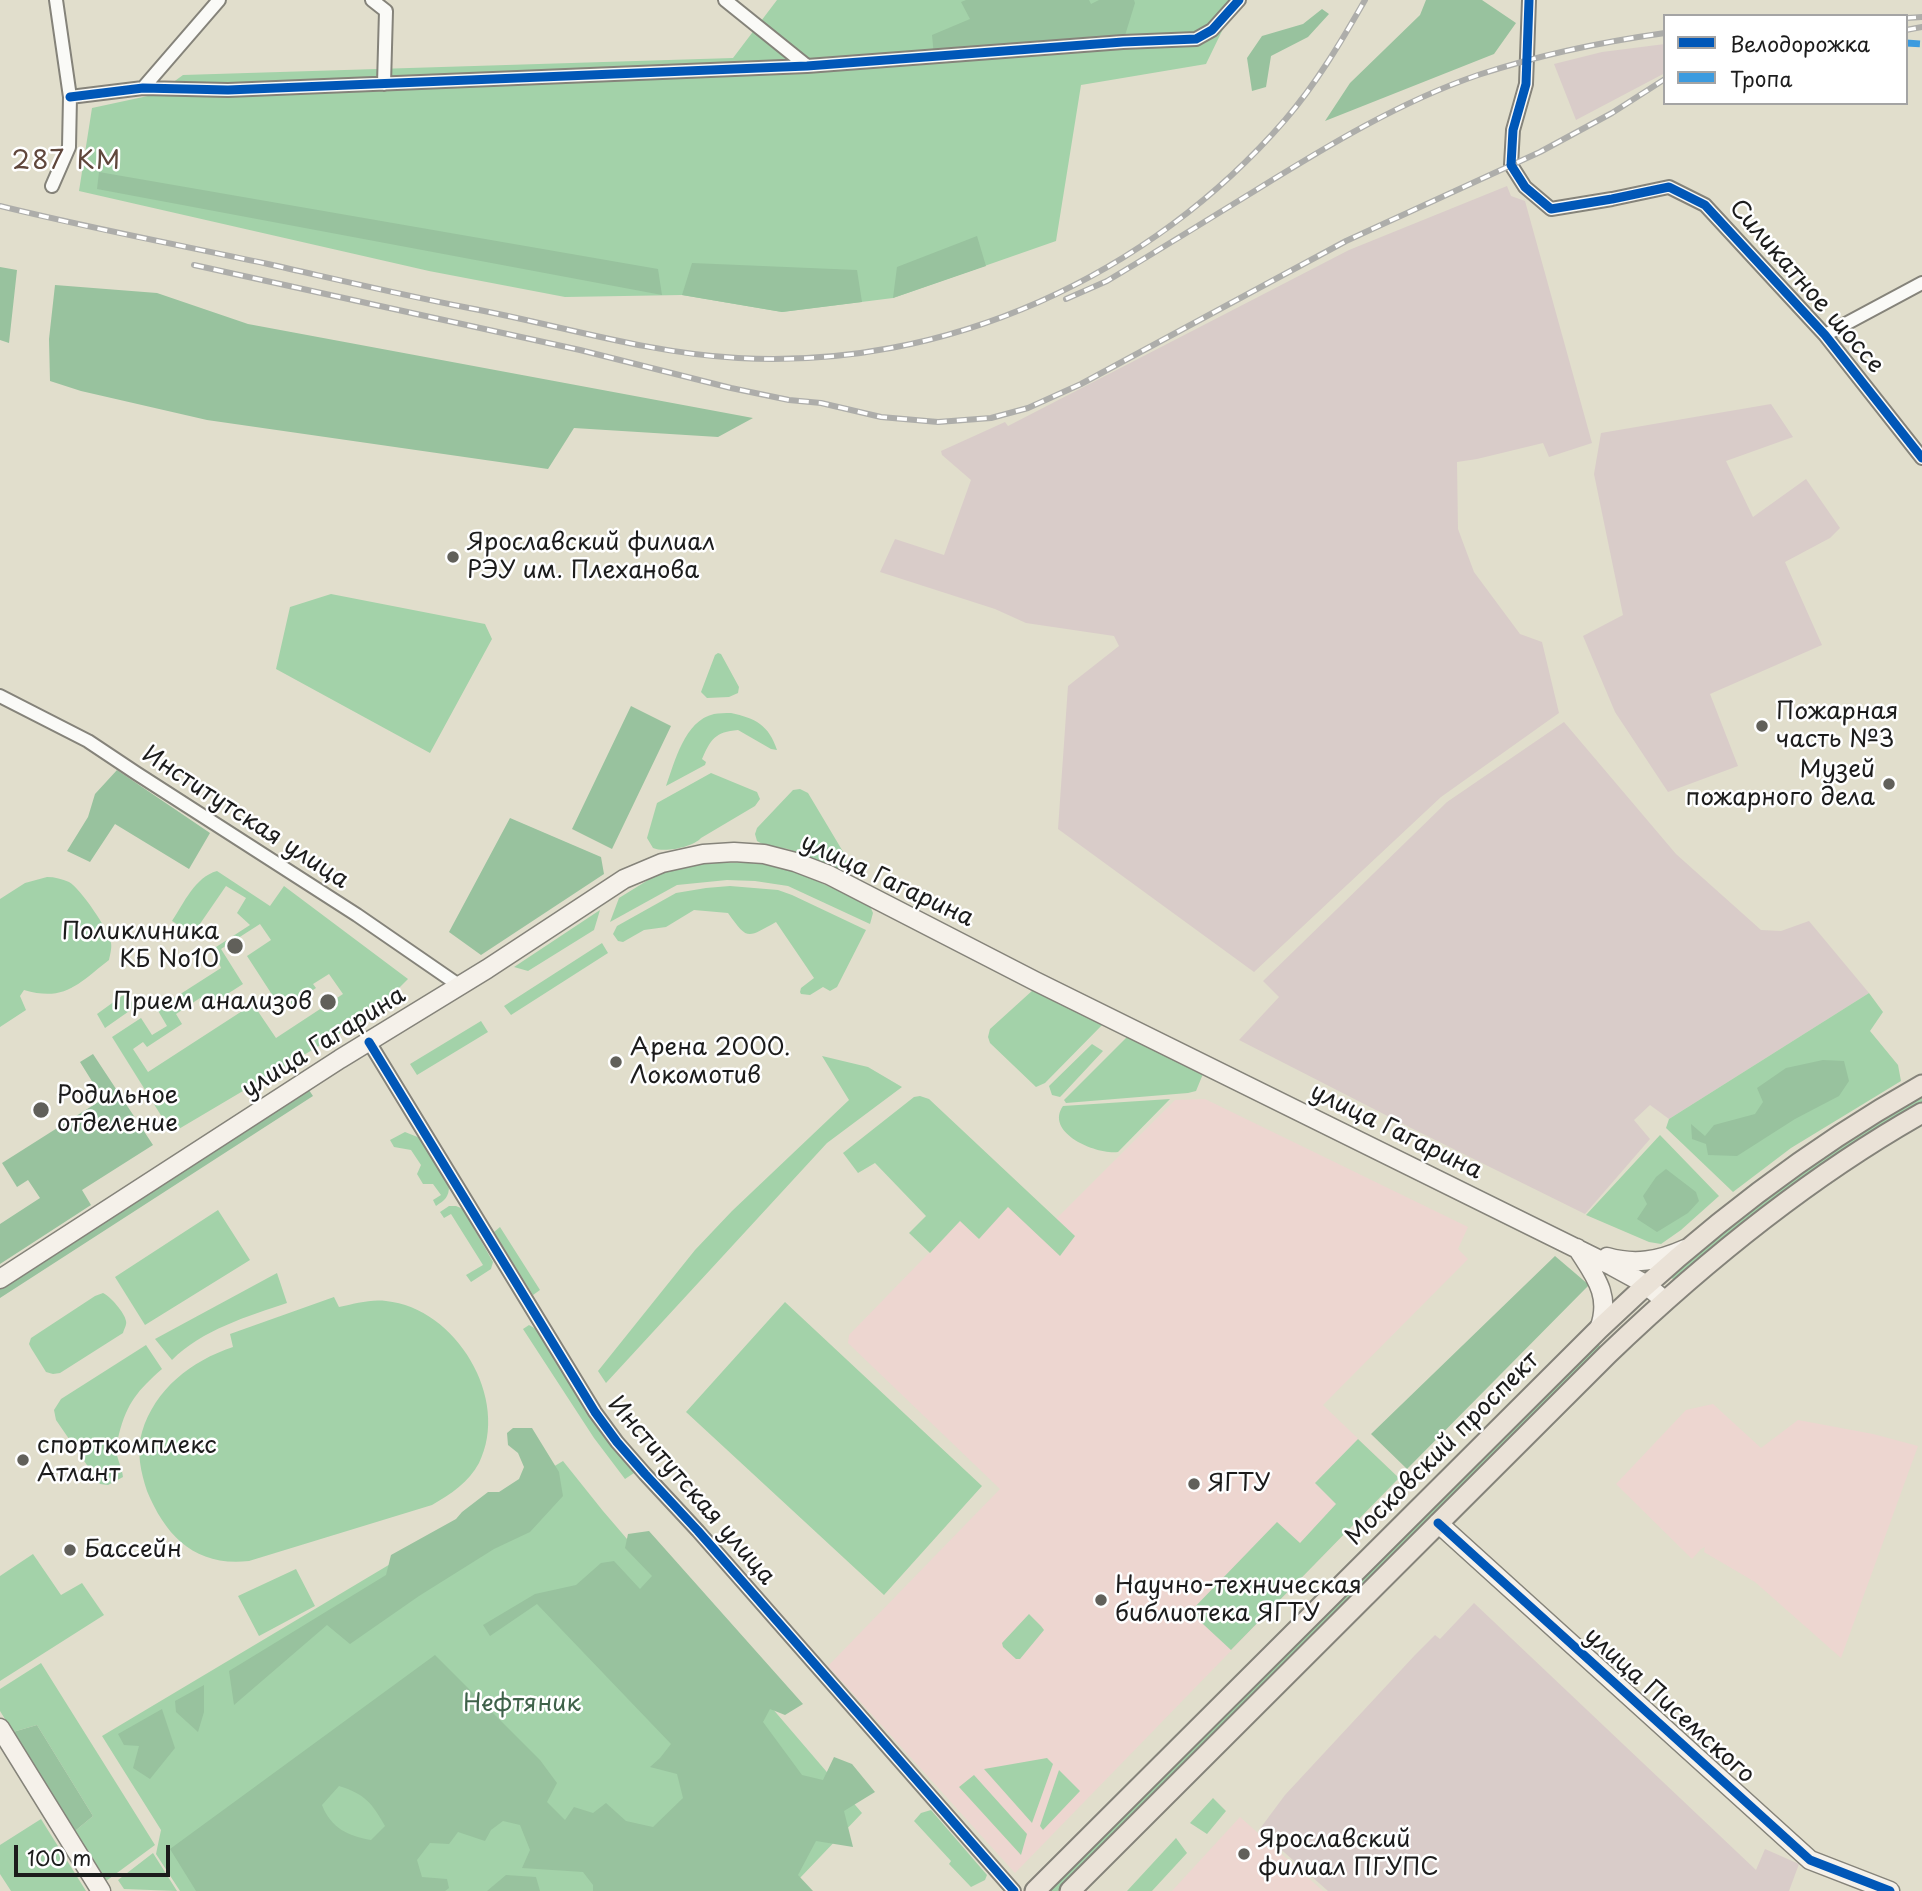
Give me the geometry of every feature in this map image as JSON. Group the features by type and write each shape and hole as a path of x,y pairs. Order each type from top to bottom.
{"main road":[{"name":"улица Гагарина","path":"0,1279 624,879 662,863 703,854 734,852 764,853 829,875 1046,986 1577,1248 1646,1284 1664,1300"},
{"name":"Московский проспект","path":"1035,1891 1646,1284 1689,1247 1791,1169 1922,1085"},
{"name":"Московский проспект","path":"1070,1891 1664,1300 1780,1207 1922,1113"},
{"path":"1577,1248 1618,1260 1650,1262 1689,1247"},
{"path":"1577,1248 1602,1292 1605,1304 1599,1329"},
{"name":"улица Писемского","path":"1438,1523 1810,1860 1890,1891"},
{"path":"0,1728 102,1891"}],"street":[{"path":"52,186 69,147 70,97 56,0"},
{"path":"143,88 219,0"},
{"path":"372,0 386,11 384,84"},
{"path":"724,0 807,66"},
{"path":"1220,20 1222,0"},
{"path":"70,97 143,88 228,90 807,66 1123,41 1196,39 1212,30 1238,0"},
{"name":"Силикатное шоссе","path":"1529,0 1526,84 1513,130 1511,165 1525,187 1551,209 1612,200 1669,187 1705,205 1825,335 1922,458"},
{"path":"1825,335 1922,283"},
{"name":"Институтская улица","path":"0,696 88,741 357,915 460,986"},
{"name":"Институтская улица","path":"369,1042 595,1412 617,1442 1014,1891"}],"shaded area":[{"path":"1663,44 1663,74 1576,120 1554,64 1602,52"},
{"path":"1507,186 1511,196 1525,201 1592,443 1549,457 1543,443 1457,462 1458,529 1474,572 1520,634 1542,642 1559,713 1441,797 1254,972 1058,829 1068,686 1119,646 1114,636 1026,623 995,609 880,572 895,539 944,555 971,480 942,455 941,451 1005,422 1008,426 1349,250"},
{"path":"1771,404 1793,437 1726,461 1753,517 1806,479 1840,528 1830,538 1785,562 1822,645 1710,694 1738,766 1668,792 1615,712 1583,636 1623,615 1594,474 1601,433"},
{"path":"1564,722 1676,854 1761,930 1781,931 1809,921 1869,993 1669,1119 1650,1105 1634,1120 1650,1139 1585,1214 1239,1040 1279,997 1263,981 1447,802"},
{"name":"ЯГТУ","path":"1205,1099 1468,1227 1458,1249 1468,1259 1323,1405 1399,1478 1015,1873 828,1666 1000,1489 848,1343 849,1335 960,1221 1008,1206 1075,1236 1056,1219 1175,1100"},
{"path":"1713,1404 1761,1448 1798,1420 1873,1434 1918,1446 1841,1658 1755,1582 1704,1552 1705,1547 1692,1559 1616,1484 1686,1410"},
{"path":"1474,1603 1756,1870 1765,1849 1799,1864 1789,1891 1328,1891 1259,1830 1285,1795 1415,1655 1435,1635 1440,1639"},
{"name":"Ярославский филиал ПГУПС","path":"1240,1817 1323,1891 1172,1891"}],"green space":[{"path":"777,0 1237,0 1206,64 1081,85 1056,241 893,298 782,312 682,295 565,297 429,271 79,191 92,108 157,94 183,75 733,58"},
{"path":"1089,0 1091,4 1099,0 1134,0 1135,3 1123,42 934,56 932,35 970,19 961,2"},
{"path":"1426,0 1482,0 1516,23 1494,54 1325,121 1350,83 1420,15"},
{"path":"1322,9 1329,14 1308,37 1271,56 1266,87 1252,91 1247,58 1262,36 1303,24"},
{"path":"99,172 658,269 662,295 97,189"},
{"path":"977,236 986,266 893,298 897,267"},
{"path":"692,263 857,270 862,302 782,312 682,295"},
{"path":"0,267 17,270 9,343 0,340"},
{"path":"55,285 157,293 248,324 753,418 718,437 574,428 548,469 207,420 81,391 50,381 49,339"},
{"path":"331,594 485,624 492,639 430,753 276,669 290,607"},
{"path":"718,653 739,687 738,693 729,697 707,698 701,692"},
{"path":"631,706 671,726 612,849 572,829"},
{"path":"731,713 760,724 770,734 777,750 738,730 724,733 708,746 702,759 706,762 705,765 666,786 682,744 695,725 714,714"},
{"path":"117,770 210,833 189,869 115,824 90,862 67,851 88,817 95,794"},
{"path":"711,773 757,792 760,799 755,806 692,844 671,849 653,848 647,838 657,803"},
{"path":"800,789 808,793 845,855 847,863 842,868 833,868 788,849 764,845 757,841 757,828 793,790"},
{"path":"510,818 601,857 604,874 481,955 449,932"},
{"path":"703,863 761,864 794,872 870,906 873,913 870,924 788,886 727,880 677,885 610,922 619,898 661,872"},
{"path":"217,871 270,906 284,886 408,979 373,1014 172,1133 112,1037 141,1018 152,1035 167,1026 157,1009 221,968 213,949 250,925 237,913 246,898 226,886 193,934 172,921 196,885","holes":["260,924 271,940 247,956 282,1010 316,988 313,984 329,974 343,994 276,1038 253,1004 148,1072 133,1049 143,1042 147,1047 182,1024 176,1014 200,998 207,1007 243,984 221,949"]},
{"path":"47,877 69,882 87,901 109,937 109,960 79,983 61,992 50,994 24,990 20,996 26,1010 0,1027 0,899 25,883"},
{"path":"730,886 778,890 866,930 837,987 830,991 823,987 810,995 801,994 801,988 814,978 776,922 749,934 740,928 728,913 694,910 666,927 644,930 623,942 618,941 613,934 617,926 676,893"},
{"path":"600,910 594,930 528,971 514,967"},
{"path":"602,943 608,953 511,1015 504,1006"},
{"path":"1044,989 1106,1021 1045,1083 1036,1087 990,1043 988,1037 990,1029 1033,990"},
{"path":"126,993 135,1007 105,1028 97,1014"},
{"path":"1869,993 1883,1012 1870,1031 1898,1065 1901,1081 1791,1148 1733,1192 1666,1128 1669,1119"},
{"path":"481,1021 488,1032 417,1075 410,1064"},
{"path":"1131,1033 1205,1069 1196,1091 1066,1103 1064,1100"},
{"path":"1092,1044 1103,1051 1060,1097 1052,1095 1049,1086"},
{"path":"93,1054 153,1145 82,1190 91,1205 0,1264 0,1224 40,1198 28,1180 17,1187 2,1163 103,1099 80,1062"},
{"path":"822,1056 868,1067 902,1087 827,1143 606,1383 598,1371 695,1250 732,1211 849,1100"},
{"path":"1823,1060 1844,1061 1849,1081 1839,1096 1795,1119 1737,1156 1708,1155 1706,1144 1692,1139 1691,1124 1705,1136 1714,1125 1755,1114 1763,1102 1757,1088 1786,1068"},
{"path":"307,1087 313,1096 0,1298 0,1288"},
{"path":"1922,1096 1922,1102 1812,1174 1674,1279 1670,1278 1700,1249 1803,1172"},
{"path":"914,1097 929,1099 1075,1236 1060,1256 1008,1207 979,1239 960,1221 930,1253 909,1233 926,1216 875,1163 858,1173 843,1153"},
{"path":"1170,1099 1118,1152 1098,1150 1076,1140 1061,1125 1059,1116 1063,1106"},
{"path":"405,1132 420,1138 449,1186 446,1198 436,1206 433,1200 441,1195 433,1184 423,1184 417,1174 421,1165 411,1150 394,1147 390,1140"},
{"path":"1660,1135 1719,1196 1661,1244 1649,1242 1586,1215"},
{"path":"1666,1169 1696,1192 1699,1201 1688,1213 1657,1232 1637,1219 1647,1204 1643,1196 1656,1177"},
{"path":"449,1206 463,1209 493,1262 491,1269 471,1282 466,1275 483,1265 451,1214 444,1218 440,1212"},
{"path":"218,1210 250,1260 145,1325 115,1277"},
{"path":"500,1227 540,1290 533,1295 494,1232"},
{"path":"1555,1256 1589,1285 1407,1469 1371,1434"},
{"path":"277,1273 287,1303 211,1332 172,1360 155,1339"},
{"path":"103,1293 117,1305 125,1318 123,1333 60,1373 46,1372 29,1344 31,1338"},
{"path":"334,1297 339,1307 386,1301 411,1307 435,1320 455,1338 471,1361 482,1385 488,1412 487,1438 479,1463 459,1487 432,1505 249,1561 230,1562 198,1554 174,1535 147,1491 139,1447 148,1417 165,1390 189,1369 233,1347 230,1334"},
{"path":"785,1302 982,1486 884,1595 686,1412"},
{"path":"529,1325 536,1329 601,1433 634,1473 625,1479 594,1438 523,1329"},
{"path":"1597,1343 1601,1347 1058,1891 1049,1891"},
{"path":"146,1345 162,1369 134,1398 122,1423 116,1448 123,1477 108,1485 100,1484 56,1420 54,1410 61,1399"},
{"path":"513,1428 532,1428 559,1472 563,1496 530,1532 494,1549 350,1644 327,1625 234,1705 229,1671 386,1575 391,1555 456,1519 488,1492 499,1492 519,1479 524,1467 518,1453 508,1445 507,1433"},
{"path":"1358,1439 1399,1478 1231,1650 1190,1612 1277,1522 1300,1543 1336,1504 1315,1483"},
{"name":"Нефтяник","path":"563,1461 862,1813 799,1879 807,1891 180,1891 156,1854 161,1830 102,1736"},
{"path":"649,1531 803,1704 785,1715 770,1709 763,1722 802,1775 823,1780 834,1757 852,1764 875,1792 844,1811 853,1847 816,1841 798,1875 813,1891 593,1891 593,1885 583,1872 522,1868 530,1850 520,1825 503,1821 491,1830 485,1841 458,1832 449,1844 430,1843 417,1860 422,1877 447,1879 449,1888 445,1891 196,1891 170,1849 435,1655 540,1760 557,1783 547,1802 565,1820 574,1807 593,1813 606,1803 626,1821 653,1827 683,1798 677,1774 650,1767 671,1744 537,1604 490,1636 483,1625 535,1594 576,1585 601,1563 614,1561 640,1589 652,1576 625,1548 628,1534","holes":["339,1786 367,1800 385,1826 371,1840 341,1830 330,1820 322,1805"]},
{"path":"33,1554 61,1595 82,1583 104,1615 0,1681 0,1576"},
{"path":"296,1569 315,1606 259,1636 238,1596"},
{"path":"1029,1614 1044,1630 1020,1659 1016,1659 1002,1643"},
{"path":"41,1663 155,1845 106,1881 75,1831 93,1816 37,1725 13,1732 0,1711 0,1689"},
{"path":"204,1685 204,1712 198,1732 176,1712 175,1701"},
{"path":"162,1709 175,1748 150,1779 133,1768 139,1746 124,1745 118,1734"},
{"path":"37,1725 93,1816 75,1831 13,1732"},
{"path":"1047,1758 1053,1764 1032,1823 984,1769"},
{"path":"1059,1770 1080,1791 1043,1830 1040,1826"},
{"path":"974,1775 1027,1834 1021,1855 959,1787"},
{"path":"1213,1798 1226,1811 1207,1834 1190,1823"},
{"path":"931,1810 987,1875 985,1880 971,1887 914,1821 921,1813"},
{"path":"41,1819 86,1891 11,1891 0,1874 0,1845"},
{"path":"1176,1838 1187,1853 1152,1891 1127,1891"},
{"path":"153,1853 177,1891 124,1889 118,1880"},
{"path":"506,1875 536,1877 540,1891 487,1891"}],"railway":[{"path":"0,206 603,338 670,350 738,358 816,358 892,348 967,329 1039,302 1107,267 1172,225 1231,176 1285,120 1318,77 1365,0"},
{"path":"1908,18 1922,17"},
{"path":"1908,30 1922,27"},
{"path":"1066,299 1107,281 1331,145 1418,99 1478,75 1524,61 1663,33"},
{"path":"194,265 580,350 789,400 821,403 881,417 938,422 991,418 1028,408 1081,384 1346,241 1540,152 1612,113 1663,80"}],"marked path":[{"path":"1908,43 1922,44"}],"cycle path":[{"path":"70,97 143,88 228,90 807,66 1196,39 1212,30 1239,0"},
{"path":"1529,0 1526,84 1513,130 1511,165 1525,187 1551,209 1669,187 1705,205 1825,335 1922,458"},
{"path":"369,1042 595,1412 617,1442 1014,1891"},
{"path":"1438,1523 1810,1860 1890,1891"}],"place":[{"name":"Ярославский филиал РЭУ им. Плеханова","path":"453,557"},
{"name":"Пожарная часть №3","path":"1762,726"},
{"name":"Музей пожарного дела","path":"1889,784"},
{"name":"Поликлиника КБ No10","path":"235,946"},
{"name":"Прием анализов","path":"328,1002"},
{"name":"Арена 2000. Локомотив","path":"616,1062"},
{"name":"Родильное отделение","path":"41,1110"},
{"name":"спорткомплекс Атлант","path":"23,1460"},
{"name":"ЯГТУ","path":"1194,1484"},
{"name":"Бассейн","path":"70,1550"},
{"name":"Научно-техническая библиотека ЯГТУ","path":"1101,1600"},
{"name":"Ярославский филиал ПГУПС","path":"1244,1854"}],"district":[{"name":"287 КМ","path":"67,162"}]}
